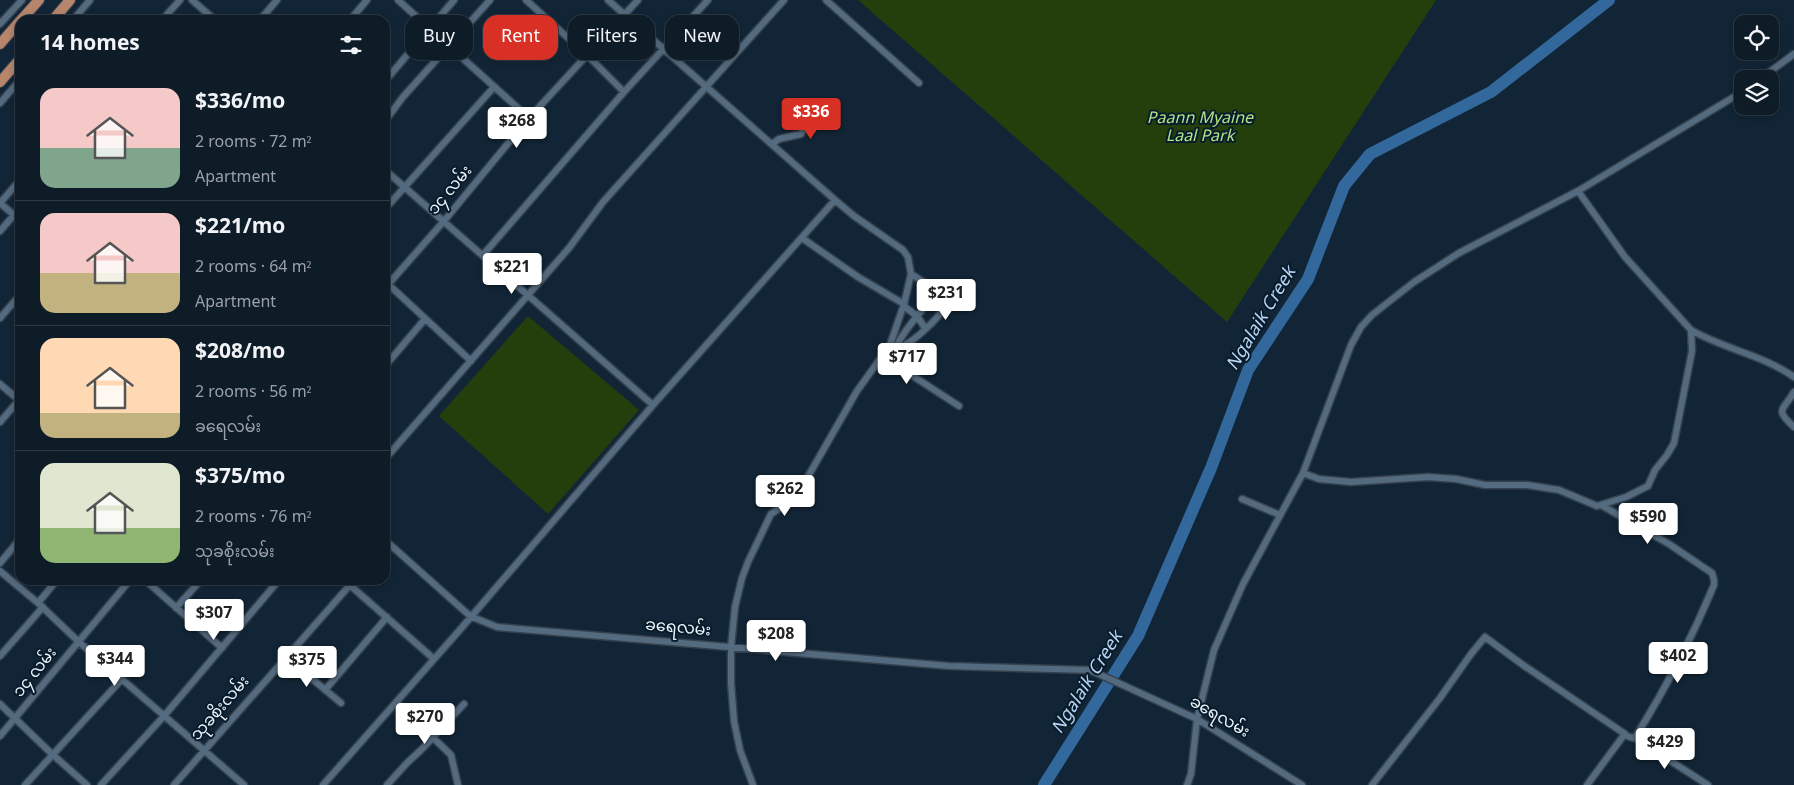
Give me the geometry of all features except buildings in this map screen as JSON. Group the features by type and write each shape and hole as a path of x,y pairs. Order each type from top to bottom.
{"main road":[{"path":"26,15 39,0"},
{"path":"57,15 70,0"},
{"path":"0,44 15,28"},
{"path":"0,82 15,65"}],"street":[{"path":"12,31 1,22 22,0"},
{"path":"77,15 90,0"},
{"path":"166,15 180,0"},
{"path":"192,0 209,15"},
{"path":"264,15 277,0"},
{"path":"354,15 367,0"},
{"path":"398,0 415,15"},
{"path":"441,15 454,0"},
{"path":"473,19 490,0"},
{"path":"526,0 568,38"},
{"path":"608,0 624,15"},
{"name":"၁၄ လမ်း","path":"624,15 638,0"},
{"path":"483,255 624,92 708,0"},
{"path":"390,453 568,248 603,202 784,0"},
{"path":"826,0 919,83"},
{"path":"655,42 854,216 903,250 908,257 911,274 891,358 893,363 959,406"},
{"path":"1772,70 1794,54"},
{"path":"390,75 405,57"},
{"path":"390,114 436,60"},
{"path":"464,60 529,118"},
{"name":"၁၄ လမ်း","path":"390,283 444,221 529,118 582,60"},
{"path":"592,60 624,92"},
{"path":"0,103 15,86"},
{"path":"390,203 494,87"},
{"path":"1188,785 1197,719 1214,650 1243,584 1303,474 1353,340 1361,326 1414,282 1459,253 1578,191 1734,97"},
{"path":"772,144 779,139 801,134 816,102"},
{"path":"390,174 653,406"},
{"path":"15,186 0,203 15,215"},
{"path":"1578,191 1624,256 1691,330 1706,339 1772,364 1794,377"},
{"path":"323,785 835,200"},
{"path":"0,231 15,219"},
{"path":"802,238 858,277 904,304 904,307 917,316 925,328"},
{"path":"893,347 904,346 913,340 946,305 946,298 938,290 911,274"},
{"path":"390,289 471,361"},
{"path":"753,785 740,750 734,721 731,647 735,607 742,578 771,514 790,501 806,480 857,391 938,290"},
{"path":"0,318 15,301"},
{"path":"390,360 425,320"},
{"path":"1303,474 1351,482 1428,477 1485,485 1527,485 1559,490 1593,505 1601,505 1638,492 1648,486 1655,470 1674,443 1692,351 1691,330"},
{"path":"0,384 15,396"},
{"path":"1794,392 1781,413 1794,427"},
{"path":"0,422 15,406"},
{"path":"1242,500 1280,515"},
{"path":"1601,505 1669,544 1712,573 1714,580 1714,585 1692,637 1653,709 1634,738"},
{"name":"ခရေလမ်း","path":"390,544 470,616 497,627 948,666 1090,670 1197,719 1302,785"},
{"path":"0,563 15,545"},
{"path":"0,571 15,584"},
{"path":"16,585 79,642 244,785"},
{"path":"0,656 54,585"},
{"name":"၁၄ လမ်း","path":"0,736 126,585"},
{"path":"151,585 222,648"},
{"path":"176,608 197,585"},
{"path":"101,785 164,716 275,585"},
{"path":"350,585 434,659"},
{"name":"သုခစိုးလမ်း","path":"174,785 350,585"},
{"path":"325,690 387,616"},
{"path":"1372,785 1485,637 1523,666 1625,734 1708,785"},
{"path":"286,657 341,703"},
{"path":"25,785 122,679"},
{"path":"396,702 451,755 458,785"},
{"path":"0,704 87,785"},
{"path":"387,785 406,762 433,738 464,704"},
{"path":"1588,785 1625,734"}],"green space":[{"name":"Paann Myaine Laal Park","path":"858,0 1436,0 1227,322"},
{"path":"528,316 639,410 548,514 439,416"}],"waterway":[{"name":"Ngalaik Creek","path":"1044,785 1138,636 1211,468 1248,370 1308,279 1344,186 1370,154 1491,92 1609,0"}]}
